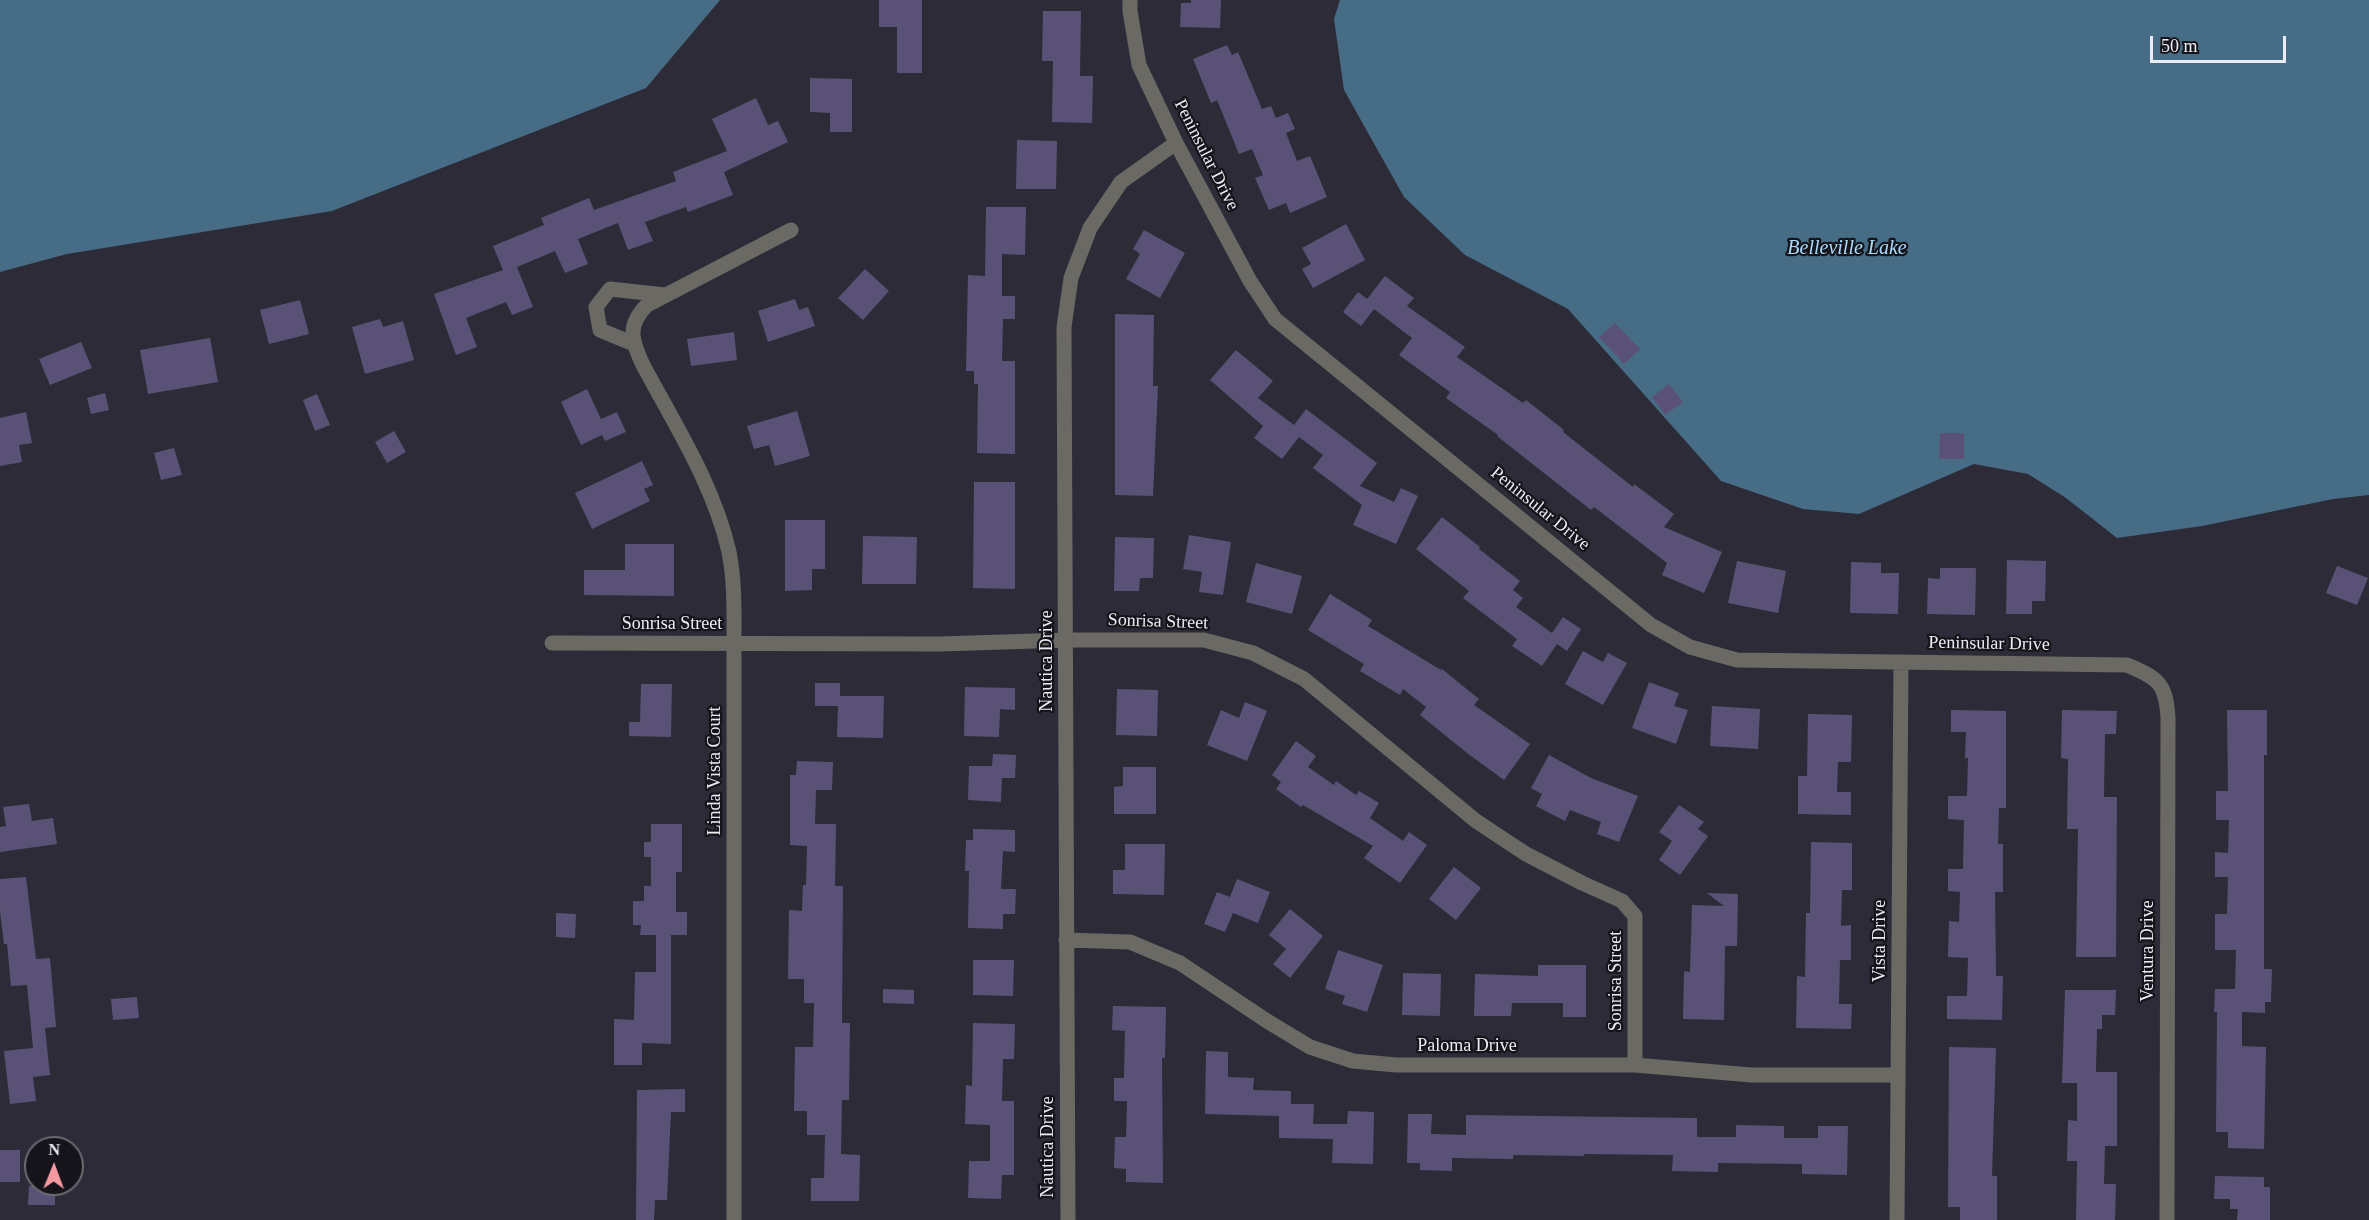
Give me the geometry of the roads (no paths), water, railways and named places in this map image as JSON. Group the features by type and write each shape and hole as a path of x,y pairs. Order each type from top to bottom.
{"street":[{"name":"Peninsular Drive","path":"1130,0 1139,65 1176,143 1250,281 1275,319 1652,625 1690,647 1737,660 2127,665 2147,673 2159,683"},
{"name":"Nautica Drive","path":"1068,1220 1064,327 1071,278 1090,228 1121,182 1176,143"},
{"path":"665,295 610,289 596,308 600,330 634,344 633,331 640,312 647,305 791,230"},
{"name":"Linda Vista Court","path":"634,344 709,490 722,523 733,577 734,1220"},
{"name":"Sonrisa Street","path":"552,643 940,644 1066,639 1204,640 1253,653 1304,679 1476,821 1526,854 1622,901 1635,916 1635,1065"},
{"name":"Vista Drive","path":"1897,1220 1901,662"},
{"name":"Ventura Drive","path":"2159,683 2167,697 2168,718 2167,1220"},
{"name":"Paloma Drive","path":"1066,940 1130,942 1180,963 1310,1047 1353,1061 1396,1065 1635,1065 1751,1075 1898,1075"}],"water":[{"path":"0,0 720,0 646,88 332,211 67,254 0,272"},
{"name":"Belleville Lake","path":"1340,0 2369,0 2369,495 2333,499 2202,526 2117,538 2066,498 2028,474 1974,464 1859,514 1803,509 1721,481 1568,309 1465,255 1404,197 1344,90 1334,19"}]}
